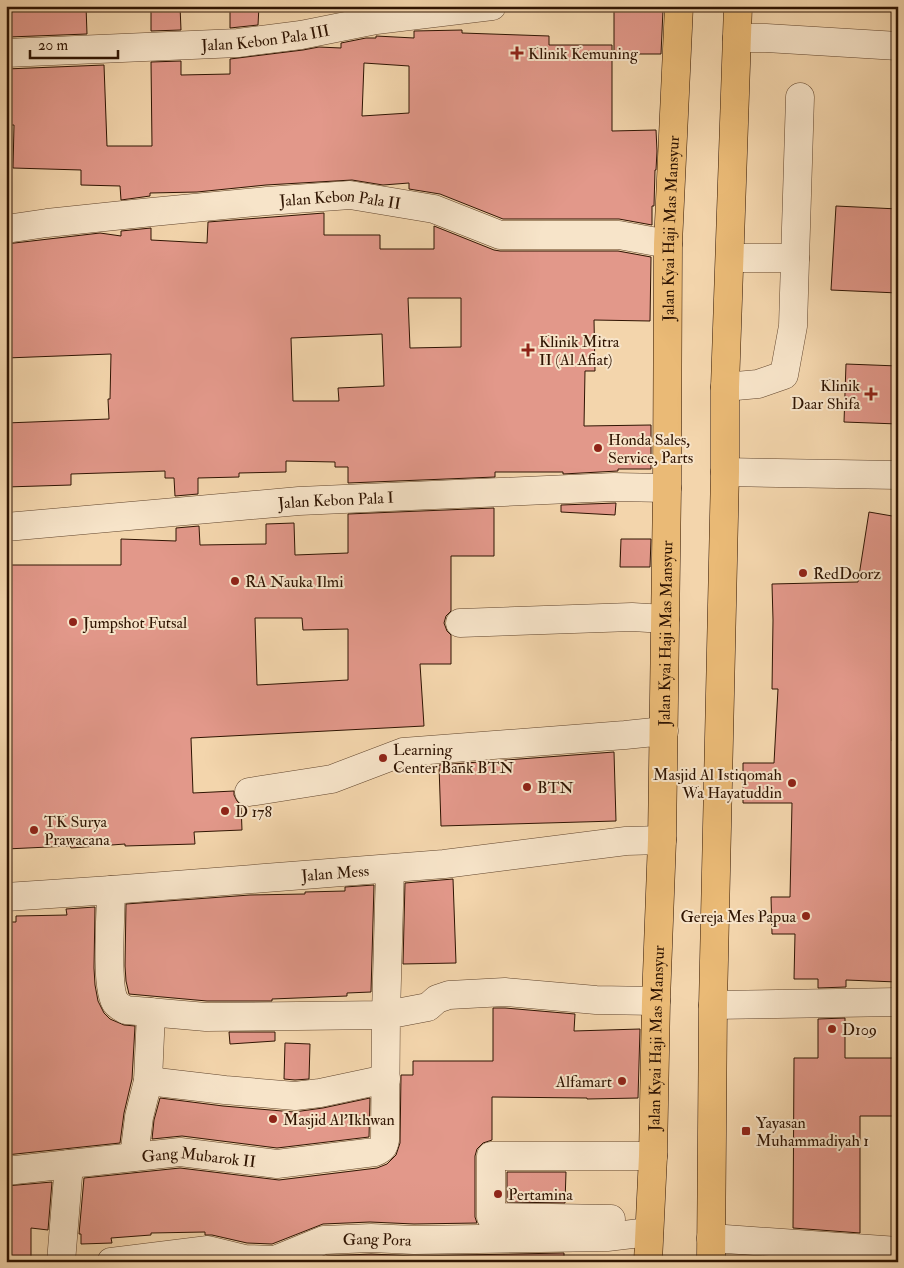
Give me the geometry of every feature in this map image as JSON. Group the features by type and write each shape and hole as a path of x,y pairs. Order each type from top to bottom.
{"main road":[{"name":"Jalan Kyai Haji Mas Mansyur","path":"648,1262 662,840 668,244 679,6"},
{"path":"711,1250 713,1005 725,387 738,6"}],"street":[{"name":"Jalan Kebon Pala III","path":"6,53 238,43 301,35 376,20 492,6"},
{"path":"737,38 898,46"},
{"path":"725,387 758,384 784,375 793,326 800,97"},
{"name":"Jalan Kebon Pala II","path":"6,230 47,223 267,200 350,195 434,209 500,235 619,235 668,244"},
{"path":"730,258 795,258"},
{"path":"724,472 898,475"},
{"name":"Jalan Kebon Pala I","path":"6,527 299,501 614,487 667,488"},
{"path":"460,623 632,618 665,619"},
{"path":"249,792 332,779 403,752 664,731"},
{"name":"Jalan Mess","path":"6,896 390,869 626,841 662,840"},
{"path":"148,1081 295,1096 320,1093 386,1079 390,869"},
{"path":"111,890 110,967 112,994 117,1004 126,1010 206,1017 386,1015 428,1007 436,1000 449,995 505,992 596,1000 656,1002"},
{"path":"713,1005 898,1002"},
{"path":"134,1157 148,1081 151,1012"},
{"name":"Gang Mubarok II","path":"6,1171 180,1152 277,1164 376,1152 384,1147 386,1140 386,1079"},
{"path":"649,1226 491,1217 491,1156 653,1156"},
{"path":"60,1262 69,1164"},
{"name":"Gang Pora","path":"111,1262 208,1250 245,1261 275,1260 324,1240 597,1237 649,1226"},
{"path":"711,1250 898,1251"}],"building":[{"path":"8,6 86,6 87,34 9,37"},
{"path":"151,6 180,6 181,30 151,31"},
{"path":"230,6 259,6 258,25 230,28"},
{"path":"614,10 663,10 661,54 614,54"},
{"path":"462,30 462,33 549,36 549,45 612,45 612,131 656,130 657,151 652,225 619,219 503,219 440,194 409,189 409,183 383,185 352,180 266,185 197,192 150,193 150,196 121,200 120,186 81,185 81,170 13,168 14,125 6,125 6,69 104,65 107,146 152,146 151,62 181,61 181,75 230,74 230,59 319,47 341,48 341,43 376,38 376,36 414,38 414,31","holes":["364,63 409,66 409,113 362,116"]},
{"path":"836,206 898,209 898,293 831,290"},
{"path":"324,213 324,235 380,235 380,249 434,249 434,226 500,251 618,251 651,257 650,321 594,320 595,371 585,371 584,426 651,425 651,469 618,469 618,471 563,474 563,472 495,472 495,477 348,483 348,467 335,467 335,462 286,461 286,472 239,473 239,477 198,478 198,494 175,496 174,478 165,478 165,471 71,474 71,485 6,487 6,423 109,419 108,399 110,399 111,354 6,358 6,244 100,233 121,236 121,231 151,228 151,240 207,243 208,222","holes":["408,298 461,298 461,347 410,348","382,334 384,386 338,388 339,401 293,401 291,338"]},
{"name":"Klinik Daar Shifa","path":"846,364 898,366 898,424 844,422"},
{"path":"616,503 615,515 561,512 561,505"},
{"path":"494,508 494,556 451,556 451,611 446,616 444,623 451,635 451,664 420,664 424,726 191,738 193,793 234,791 237,801 241,805 242,830 194,832 195,844 125,846 125,844 71,848 70,846 6,849 6,565 121,565 121,539 176,541 176,528 199,526 200,545 266,544 266,524 294,523 295,555 348,553 348,514","holes":["255,618 302,618 303,630 348,629 348,680 257,685"]},
{"path":"869,512 898,517 898,553 893,581 898,581 898,683 894,683 892,741 898,742 897,982 846,980 846,987 818,988 818,979 794,979 795,934 772,934 771,897 790,897 792,803 743,803 743,763 774,763 778,689 772,689 772,584 858,582"},
{"path":"621,539 651,539 650,567 620,567"},
{"name":"BTN","path":"614,752 616,821 441,826 439,765"},
{"path":"453,879 456,963 403,964 405,883"},
{"path":"374,885 371,992 347,993 347,996 272,999 272,1001 207,1001 129,994 125,966 126,904 250,895 345,891 345,887"},
{"path":"95,907 94,968 98,1001 104,1013 110,1019 124,1025 135,1026 132,1079 124,1113 120,1143 6,1155 6,922 16,922 16,916 67,915 66,909"},
{"path":"493,1008 575,1014 574,1031 640,1029 638,1098 492,1097 492,1140 483,1143 477,1149 475,1156 475,1217 477,1223 414,1224 370,1222 323,1224 272,1244 247,1243 205,1235 205,1232 151,1233 151,1235 111,1238 112,1243 81,1244 81,1234 79,1234 84,1178 180,1168 279,1180 377,1168 387,1164 396,1155 400,1143 401,1075 413,1075 413,1061 493,1061"},
{"path":"845,1018 845,1058 898,1058 898,1116 860,1116 860,1233 793,1228 794,1058 818,1058 818,1019"},
{"path":"229,1032 275,1032 275,1041 230,1044"},
{"path":"285,1043 310,1044 309,1079 284,1079"},
{"path":"160,1098 294,1112 370,1098 369,1137 277,1148 182,1136 152,1139 154,1120"},
{"path":"507,1172 566,1172 565,1203 507,1202"},
{"path":"52,1182 48,1230 31,1228 31,1260 6,1260 6,1186"},
{"path":"564,1253 564,1262 312,1262 327,1256 371,1254 414,1256"}],"place":[{"name":"Klinik Kemuning","path":"517,53"},
{"name":"Klinik Mitra II (Al Afiat)","path":"528,350"},
{"name":"Klinik Daar Shifa","path":"871,394"},
{"name":"Honda Sales, Service, Parts","path":"598,448"},
{"name":"RedDoorz","path":"803,573"},
{"name":"RA Nauka Ilmi","path":"235,581"},
{"name":"Jumpshot Futsal","path":"73,622"},
{"name":"Learning Center Bank BTN","path":"383,758"},
{"name":"Masjid Al Istiqomah Wa Hayatuddin","path":"792,783"},
{"name":"BTN","path":"527,787"},
{"name":"D 178","path":"225,811"},
{"name":"TK Surya Prawacana","path":"34,830"},
{"name":"Gereja Mes Papua","path":"806,916"},
{"name":"D109","path":"832,1029"},
{"name":"Alfamart","path":"622,1081"},
{"name":"Masjid Al'Ikhwan","path":"273,1119"},
{"name":"Yayasan Muhammadiyah 1","path":"746,1131"},
{"name":"Pertamina","path":"498,1194"}]}
